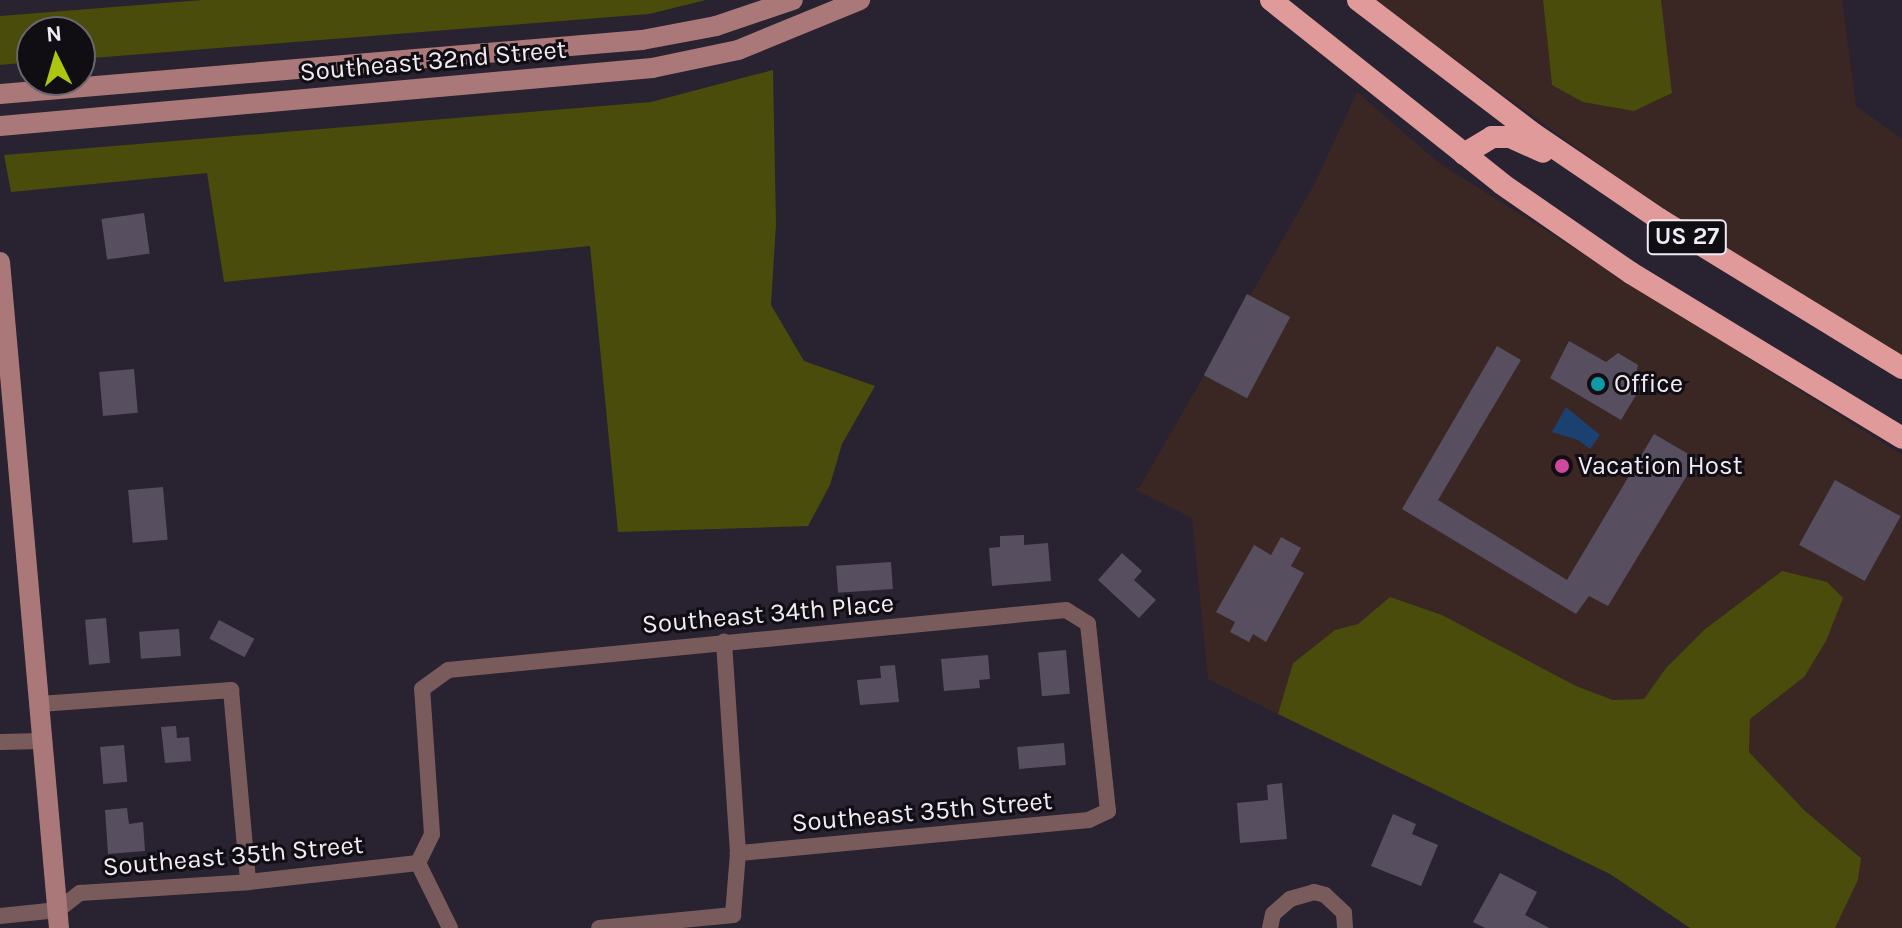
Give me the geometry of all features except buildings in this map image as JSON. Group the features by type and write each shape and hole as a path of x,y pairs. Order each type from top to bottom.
{"highway":[{"name":"US 27","path":"1271,0 1464,154 1631,273 1902,438"},
{"name":"US 27","path":"1358,0 1534,134 1746,275 1902,368"},
{"path":"1464,154 1492,137 1510,137 1535,147 1580,179 1625,195"}],"main road":[{"name":"Southeast 32nd Street","path":"0,94 642,40 716,26 793,0"},
{"name":"Southeast 32nd Street","path":"0,126 652,68 738,50 860,0"},
{"path":"0,262 59,919"}],"street":[{"name":"Southeast 34th Place","path":"418,863 432,834 422,689 448,670 1066,610 1088,624 1108,811"},
{"path":"599,928 733,915 738,853 724,641"},
{"path":"40,704 231,690 248,882"},
{"path":"0,742 43,741"},
{"name":"Southeast 35th Street","path":"738,853 1089,820 1108,811"},
{"path":"418,863 450,928"},
{"name":"Southeast 35th Street","path":"59,919 80,893 248,882 418,863"},
{"path":"1270,928 1273,914 1290,899 1314,892 1325,895 1344,913 1345,928"},
{"path":"0,916 59,919"}],"shaded area":[{"path":"202,0 706,0 649,14 96,58 96,16 16,16 16,64 0,65 0,16"},
{"path":"1373,0 1543,0 1552,85 1672,93 1661,0 1842,0 1856,106 1902,139 1902,358 1635,190"},
{"path":"1543,0 1661,0 1672,93 1634,111 1583,102 1552,85"},
{"path":"773,70 776,224 771,305 804,361 875,386 842,444 830,485 808,526 618,532 590,246 224,282 207,173 11,192 4,155 651,102"},
{"path":"1357,92 1439,163 1902,455 1902,928 1835,928 1858,880 1861,857 1804,810 1749,752 1750,719 1803,677 1782,571 1704,630 1666,668 1644,699 1613,700 1576,686 1442,615 1390,597 1358,624 1335,630 1293,662 1278,714 1208,679 1192,518 1134,489 1139,488 1314,185"},
{"path":"1782,571 1827,582 1843,598 1826,641 1804,677 1750,719 1749,752 1804,810 1861,858 1858,880 1835,928 1690,928 1610,874 1278,714 1293,663 1335,630 1358,624 1390,597 1442,615 1576,686 1613,700 1644,699 1666,668 1704,630"}],"water":[{"path":"1566,407 1600,435 1590,449 1578,440 1552,432"}],"place":[{"name":"Office","path":"1598,384"},
{"name":"Vacation Host","path":"1562,466"}]}
